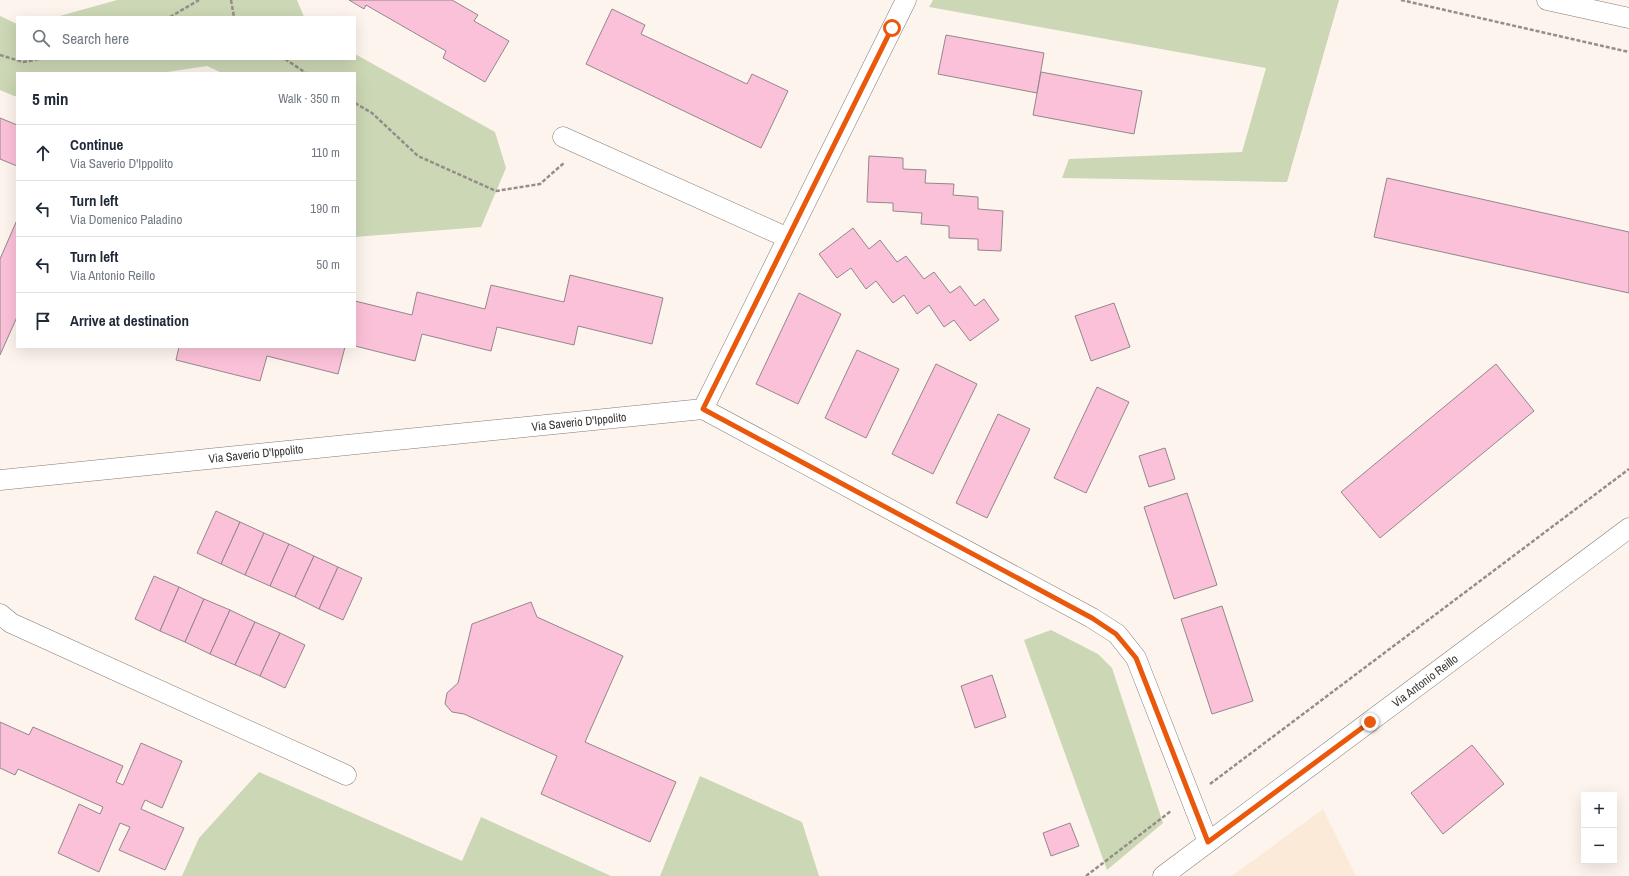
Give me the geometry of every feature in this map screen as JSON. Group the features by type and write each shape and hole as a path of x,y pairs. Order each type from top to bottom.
{"street":[{"path":"906,0 703,409 1092,618 1116,634 1136,658 1208,842"},
{"path":"1547,0 1629,18"},
{"path":"563,137 788,238"},
{"name":"Via Saverio D'Ippolito","path":"0,480 703,409"},
{"name":"Via Antonio Reillo","path":"1163,876 1629,528"},
{"path":"0,614 10,623 346,775"}],"path":[{"path":"172,16 199,0"},
{"path":"231,0 234,16"},
{"path":"1401,0 1629,52"},
{"path":"0,55 16,60"},
{"path":"16,60 23,62 34,60"},
{"path":"286,60 304,72"},
{"path":"356,104 372,113 418,156 496,192 540,184 583,146"},
{"path":"1086,876 1161,817 1191,799 1629,469"}],"shaded area":[{"path":"1323,809 1356,876 1232,876"}],"green space":[{"path":"117,0 297,0 304,16 60,16"},
{"path":"933,0 1339,0 1287,182 1062,178 1069,159 1242,152 1266,68 929,7"},
{"path":"0,16 16,24 16,60 356,60 356,55 495,132 506,168 481,227 356,237 356,72 220,72 207,66 168,72 16,72 16,96 0,90"},
{"path":"1051,630 1098,654 1112,668 1163,823 1107,870 1024,640"},
{"path":"259,772 462,861 481,817 611,876 182,876 199,838"},
{"path":"700,776 802,822 819,876 660,876"}],"building":[{"path":"349,0 452,0 478,15 474,21 509,41 485,82 443,58 446,51 366,5 364,9"},
{"path":"612,9 645,25 641,34 747,84 752,74 788,91 761,148 586,64"},
{"path":"946,35 1044,53 1037,93 938,74"},
{"path":"1041,72 1142,91 1134,134 1033,115"},
{"path":"0,118 16,125 16,166 0,159"},
{"path":"869,156 903,158 903,169 926,170 925,183 954,184 953,195 978,197 978,209 1003,211 1001,251 978,250 978,239 949,238 949,226 921,224 922,213 893,211 893,203 867,202"},
{"path":"1387,178 1629,232 1629,293 1374,237"},
{"path":"16,222 16,319 0,355 0,259"},
{"path":"853,228 869,249 880,240 897,262 906,256 924,279 934,272 950,293 960,286 975,306 984,299 999,320 970,341 954,320 944,327 929,305 917,314 904,295 893,303 876,281 866,289 851,268 837,278 819,254"},
{"path":"570,275 663,298 652,344 578,326 574,345 497,327 491,351 422,334 415,361 356,346 356,301 412,315 417,292 485,309 491,285 564,302"},
{"path":"799,293 841,314 798,404 756,384"},
{"path":"1114,303 1130,347 1091,361 1075,316"},
{"path":"179,348 345,348 338,374 267,356 260,381 176,360"},
{"path":"857,350 899,369 866,438 825,418"},
{"path":"936,364 977,384 933,474 892,454"},
{"path":"1496,364 1534,411 1380,538 1341,492"},
{"path":"1097,387 1129,402 1086,493 1054,478"},
{"path":"998,414 1030,429 987,518 956,503"},
{"path":"1165,448 1175,479 1149,487 1139,456"},
{"path":"1187,493 1217,585 1174,599 1144,507"},
{"path":"216,511 240,522 221,564 197,553"},
{"path":"240,522 264,533 245,575 221,564"},
{"path":"264,533 289,544 270,586 245,575"},
{"path":"289,544 314,556 295,597 270,586"},
{"path":"314,556 338,567 319,609 295,597"},
{"path":"338,567 362,578 343,620 319,609"},
{"path":"154,576 179,587 160,631 135,619"},
{"path":"179,587 204,599 185,642 160,631"},
{"path":"204,599 230,610 210,654 185,642"},
{"path":"531,602 537,617 623,656 585,742 676,782 650,842 541,794 557,756 464,714 452,712 445,704 447,693 458,683 472,624"},
{"path":"1222,606 1253,701 1212,714 1181,619"},
{"path":"230,610 255,622 235,665 210,654"},
{"path":"255,622 280,633 260,676 235,665"},
{"path":"280,633 305,645 285,688 260,676"},
{"path":"992,675 1006,717 975,728 961,686"},
{"path":"0,722 29,735 33,727 123,766 116,782 123,785 141,743 182,761 162,808 145,800 141,809 184,828 165,870 119,850 130,827 120,823 99,872 58,853 79,804 100,814 103,807 18,769 15,775 0,768"},
{"path":"1472,745 1504,784 1443,834 1411,793"},
{"path":"1070,823 1079,846 1051,856 1043,833"}],"route":[{"path":"892,28 703,409 1092,618 1116,634 1136,658 1208,842 1370,722"}]}
